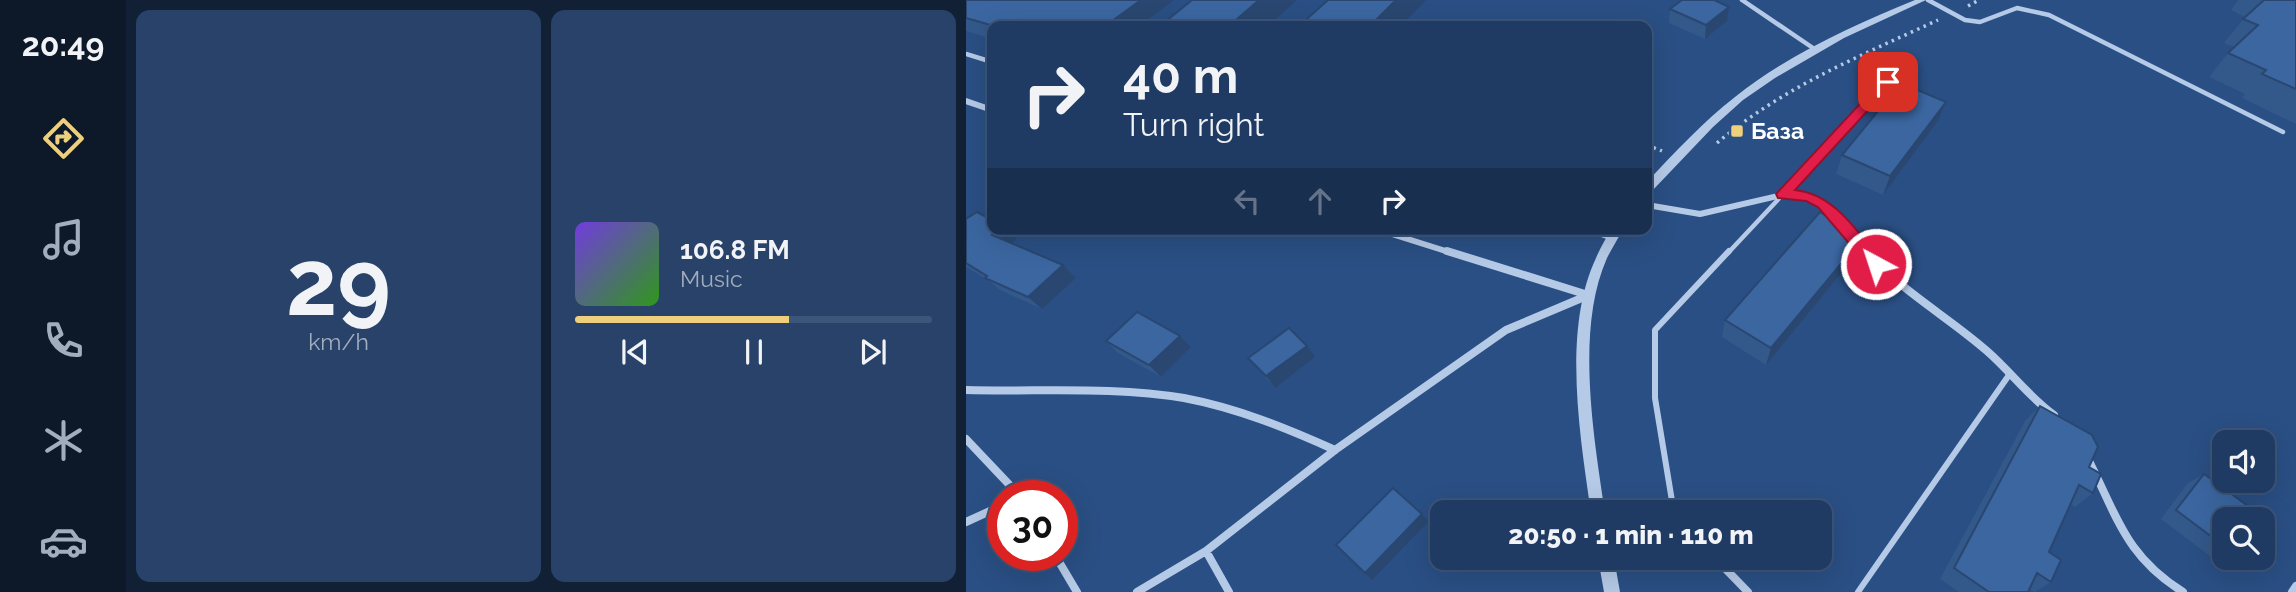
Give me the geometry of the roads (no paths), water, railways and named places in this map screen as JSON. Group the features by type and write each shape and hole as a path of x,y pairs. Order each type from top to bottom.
{"street":[{"path":"1652,183 1686,142 1743,92 1812,48 1922,0"},
{"path":"966,102 987,108"},
{"path":"1652,206 1680,213 1700,214 1783,194 1809,196 1824,203 1886,274 1988,352 2029,397 2062,421"},
{"path":"1395,235 1589,296"},
{"path":"1596,500 1585,425 1589,296 1614,235"},
{"path":"1137,592 1206,551 1335,450 1506,330 1589,296"},
{"path":"966,390 1159,395 1244,414 1335,450"},
{"path":"966,439 1005,480"},
{"path":"2082,448 2118,526 2133,550 2148,571 2183,592"},
{"path":"966,522 987,512"},
{"path":"1206,551 1229,592"},
{"path":"1608,570 1612,592"},
{"path":"1726,570 1748,592"},
{"path":"1065,571 1077,592"},
{"path":"2292,592 2296,586"}],"lane":[{"path":"1742,0 1812,48"},
{"path":"1928,0 1965,20 1980,22 1989,21 2017,8 2049,15 2283,132"},
{"path":"966,54 987,60"},
{"path":"1672,500 1655,398 1655,330 1888,82"},
{"path":"1858,592 2010,375"}],"place":[{"name":"База","path":"1737,131"}]}
